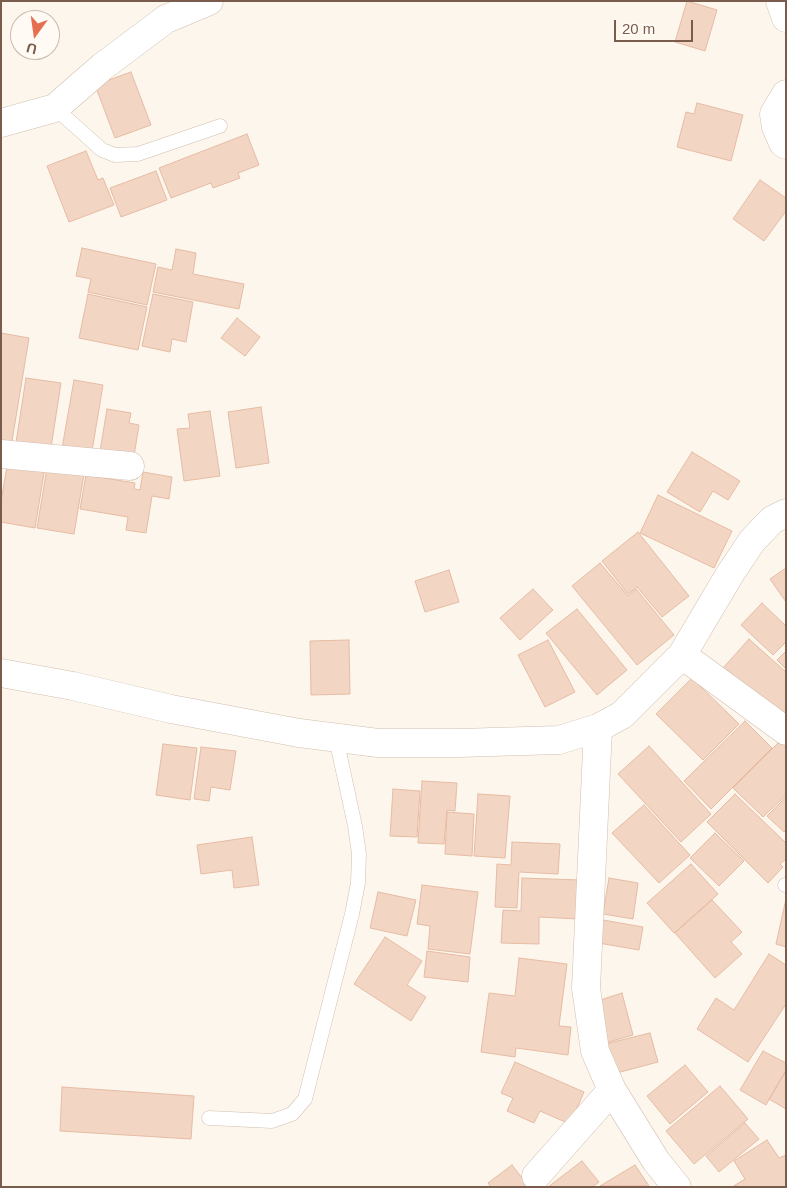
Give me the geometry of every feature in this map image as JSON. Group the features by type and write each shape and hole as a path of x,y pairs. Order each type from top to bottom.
{"street":[{"path":"1,123 55,108 102,67 166,19 209,1"},
{"path":"780,1 786,18"},
{"path":"786,94 774,114 776,127 783,143 786,145"},
{"path":"1,454 130,466"},
{"path":"1,673 73,686 171,709 336,738 387,743 559,740 598,728 622,715 682,655 752,541 772,520 786,513"},
{"path":"682,655 786,732"},
{"path":"598,728 586,988 595,1051 612,1090 656,1161 677,1187"},
{"path":"536,1176 612,1090"}],"lane":[{"path":"55,108 102,150 116,155 138,154 220,126"},
{"path":"209,1118 272,1121 292,1114 305,1099 352,914 358,883 358,844 336,738"}],"building":[{"path":"687,1 717,10 705,51 675,42"},
{"path":"131,72 151,125 115,138 95,85"},
{"path":"697,103 743,115 731,161 677,147 686,112 694,114"},
{"path":"247,134 259,165 238,173 240,178 213,188 211,183 171,198 159,168"},
{"path":"86,151 98,180 103,178 114,205 69,222 47,166"},
{"path":"156,171 167,200 121,217 110,188"},
{"path":"760,180 786,198 786,211 764,241 733,219"},
{"path":"82,248 156,264 147,305 88,292 91,279 76,276"},
{"path":"176,249 196,253 193,274 244,284 239,309 153,292 158,267 172,270"},
{"path":"88,294 147,307 138,350 79,338"},
{"path":"153,294 193,302 186,342 172,339 170,352 142,346"},
{"path":"237,318 260,337 245,356 221,338"},
{"path":"1,333 29,338 11,447 1,446"},
{"path":"26,378 61,383 50,454 15,449"},
{"path":"74,380 103,385 92,451 61,454"},
{"path":"261,407 269,463 236,468 228,412"},
{"path":"107,409 131,413 129,423 139,425 133,462 99,457"},
{"path":"210,411 220,476 184,481 177,429 190,428 188,414"},
{"path":"692,452 740,481 728,500 713,491 700,512 667,492"},
{"path":"8,461 45,467 35,528 1,522 1,501"},
{"path":"47,468 84,474 74,534 37,528"},
{"path":"143,472 172,477 169,499 152,496 146,533 126,530 128,517 80,509 86,475 135,483 134,489 140,490"},
{"path":"658,495 732,531 714,568 640,533"},
{"path":"638,532 689,596 662,617 637,587 628,594 602,561"},
{"path":"600,563 628,596 636,589 674,635 637,665 572,586"},
{"path":"786,568 786,602 770,579"},
{"path":"449,570 459,602 425,612 415,581"},
{"path":"533,589 553,610 520,640 500,618"},
{"path":"762,603 786,626 786,642 773,655 741,625"},
{"path":"577,609 627,670 597,695 546,633"},
{"path":"749,639 786,672 786,719 783,721 723,668"},
{"path":"349,640 350,694 311,695 310,641"},
{"path":"548,640 575,692 545,707 518,655"},
{"path":"786,651 786,669 777,660"},
{"path":"692,678 739,724 703,760 656,714"},
{"path":"745,721 772,748 711,809 684,781"},
{"path":"781,740 786,745 786,795 763,817 733,788"},
{"path":"163,744 197,748 190,800 156,795"},
{"path":"649,746 711,814 681,842 618,774"},
{"path":"201,747 236,751 230,790 211,787 209,801 194,799"},
{"path":"422,781 457,783 455,811 447,810 444,844 418,843"},
{"path":"393,789 420,791 417,837 390,836"},
{"path":"478,794 510,796 505,858 474,856"},
{"path":"735,794 786,843 786,859 780,864 783,867 768,883 707,822"},
{"path":"786,797 786,830 784,832 767,816"},
{"path":"644,805 690,855 659,883 612,833"},
{"path":"447,812 474,814 472,856 445,854"},
{"path":"715,833 744,861 719,886 690,858"},
{"path":"252,837 259,885 234,888 232,870 201,874 197,845"},
{"path":"512,842 560,844 558,874 519,872 517,908 495,907 497,864 511,865"},
{"path":"691,864 718,894 674,933 647,903"},
{"path":"522,878 580,880 578,919 539,917 539,944 501,943 503,910 521,911"},
{"path":"609,878 638,883 633,919 603,914"},
{"path":"422,885 478,892 470,954 428,949 430,926 417,924"},
{"path":"378,892 416,900 407,936 370,928"},
{"path":"786,899 786,947 776,944"},
{"path":"712,900 742,932 731,942 742,954 715,978 675,933"},
{"path":"597,919 643,927 639,950 593,942"},
{"path":"385,937 422,961 407,985 426,997 411,1021 354,984"},
{"path":"427,951 470,957 468,982 424,977"},
{"path":"769,954 786,965 786,1004 748,1062 697,1029 716,998 734,1010"},
{"path":"519,958 567,964 559,1026 571,1027 568,1055 516,1048 515,1057 481,1052 489,993 515,996"},
{"path":"622,993 633,1035 605,1043 594,1002"},
{"path":"650,1033 658,1062 613,1074 605,1044"},
{"path":"763,1051 786,1063 786,1070 766,1105 740,1090"},
{"path":"515,1062 584,1092 570,1124 540,1111 534,1123 507,1111 513,1098 501,1093"},
{"path":"685,1065 708,1092 670,1124 647,1096"},
{"path":"786,1071 786,1109 769,1099"},
{"path":"720,1086 748,1119 694,1164 666,1131"},
{"path":"62,1087 194,1096 191,1139 60,1131"},
{"path":"745,1123 759,1139 719,1172 706,1156"},
{"path":"767,1140 779,1158 786,1155 786,1187 732,1187 745,1179 734,1161"},
{"path":"582,1161 599,1182 592,1187 548,1187"},
{"path":"512,1165 529,1187 491,1187 488,1183"},
{"path":"635,1165 649,1186 600,1186"}]}
